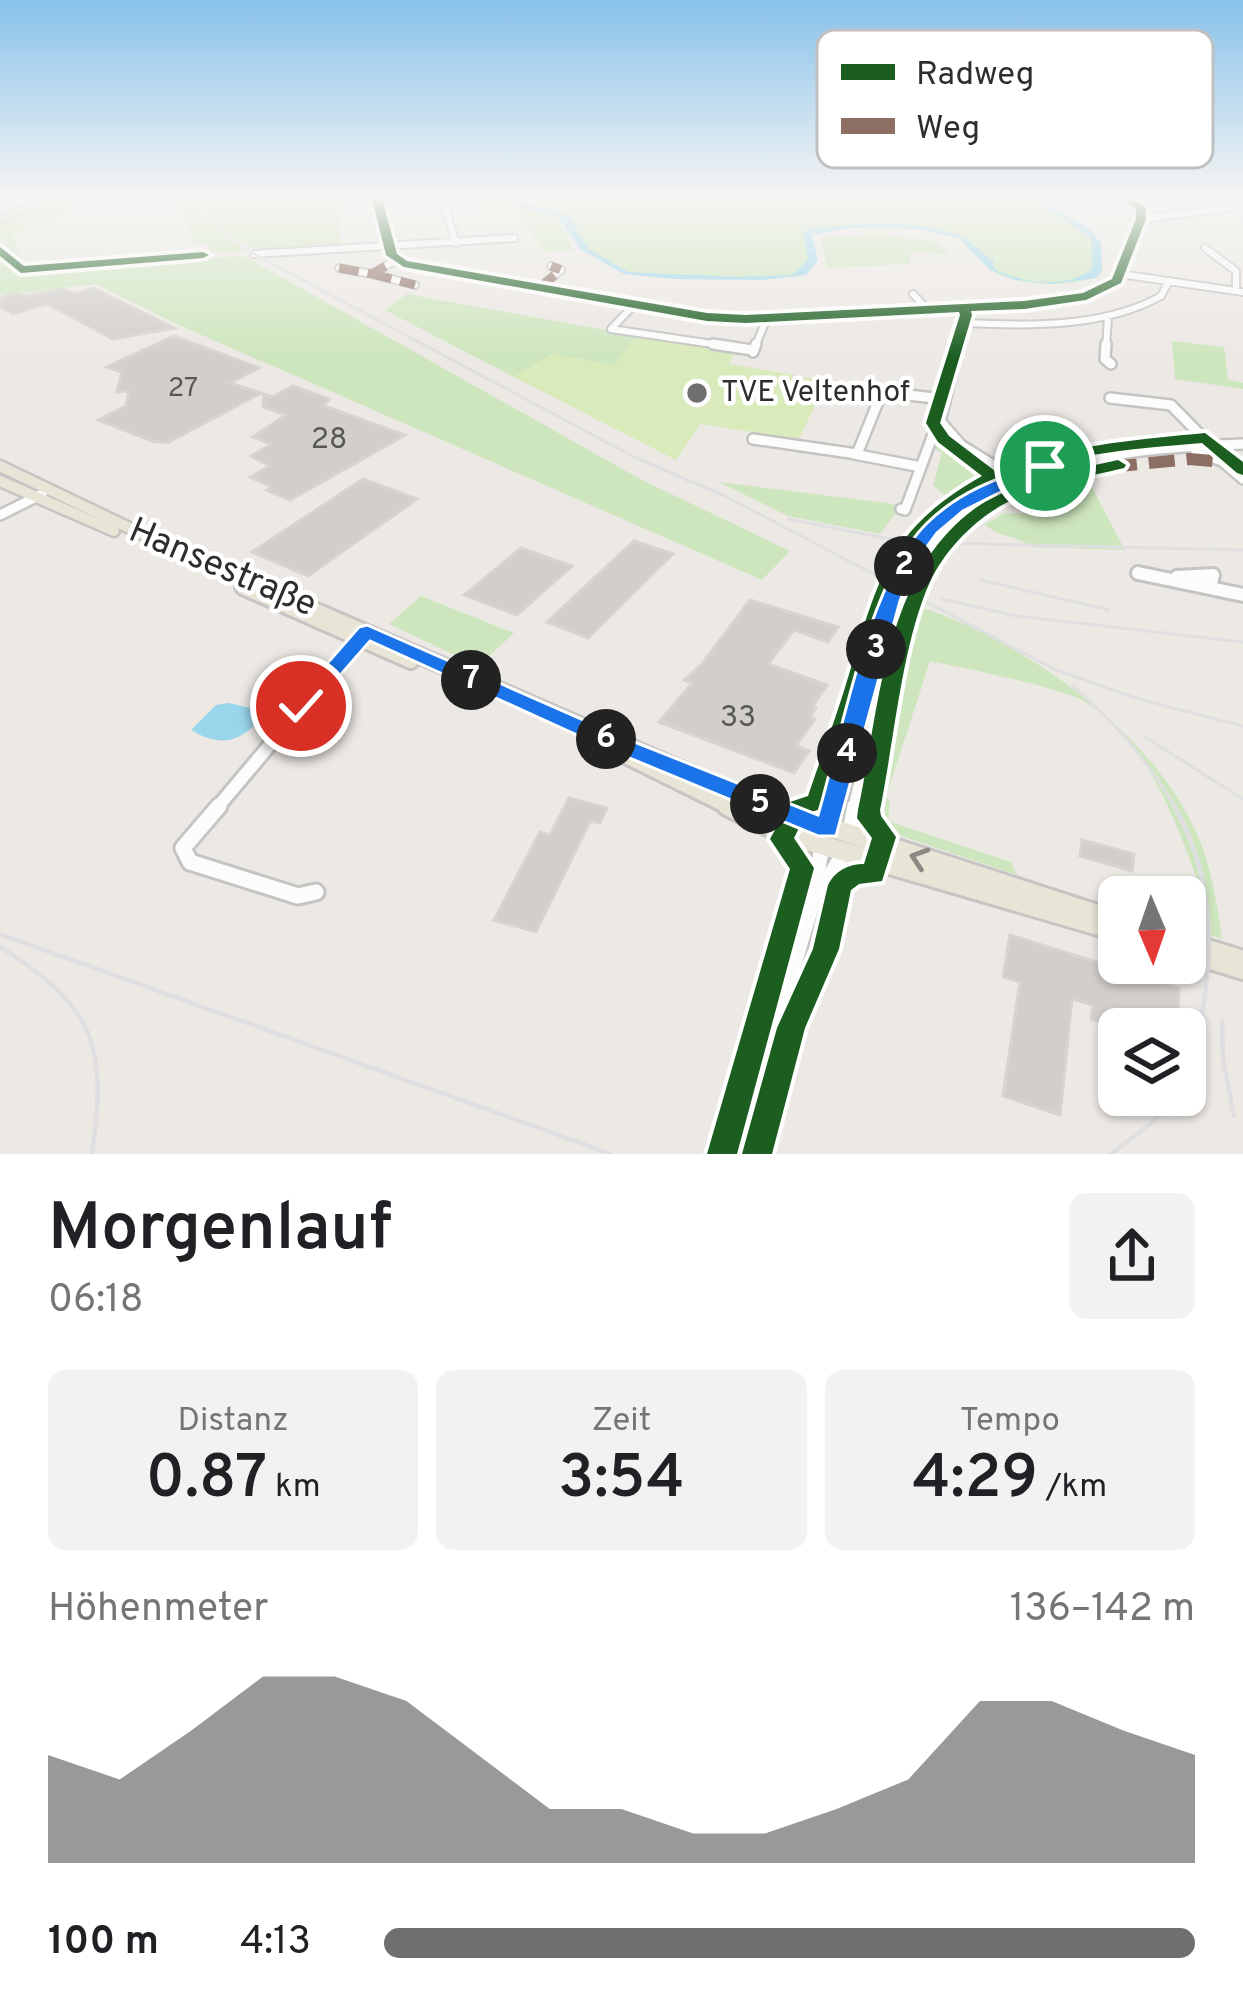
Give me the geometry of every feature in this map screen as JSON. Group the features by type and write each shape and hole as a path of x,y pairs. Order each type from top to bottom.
{"main road":[{"name":"Hansestraße","path":"0,466 56,489 122,527 634,759 784,834 824,837 1098,925"},
{"name":"Hansestraße","path":"0,481 362,635"},
{"name":"Hansestraße","path":"847,844 1098,915"},
{"path":"1206,948 1243,960"},
{"path":"1206,959 1243,970"}],"street":[{"path":"254,254 371,249"},
{"path":"390,249 396,260"},
{"path":"372,274 396,260 717,318 767,318 1086,296 1111,286 1129,249"},
{"path":"1120,274 1240,291 1236,271 1205,249"},
{"path":"539,288 561,270 551,266"},
{"path":"339,268 415,285"},
{"path":"964,323 1108,317 1160,301 1169,291 1169,281"},
{"path":"913,294 928,310"},
{"path":"634,304 611,329 753,352 767,318"},
{"path":"963,308 964,323 939,418 946,430 1018,480 1093,462 1214,452"},
{"path":"1108,317 1105,359 1111,364"},
{"path":"854,454 882,392 943,399"},
{"path":"1110,398 1171,405 1214,452 1241,471"},
{"path":"901,509 905,510 932,437 946,430"},
{"path":"753,439 920,466"},
{"path":"737,1154 811,908 824,837 896,603 938,530 967,500 1087,457 1243,448"},
{"path":"1241,471 1236,458 1243,448"},
{"path":"0,515 56,489"},
{"path":"1138,573 1211,581 1243,595"},
{"path":"811,908 847,844 896,603"},
{"path":"316,892 298,896 190,862 183,848 362,635"}],"green space":[{"path":"0,249 17,249 23,268 244,256 642,480 790,551 762,580 179,325 96,284 0,295"},
{"path":"244,249 248,252 199,253"},
{"path":"583,249 814,249 817,260 794,276 769,278 632,274"},
{"path":"823,249 943,249 950,255 910,252 910,264 827,268"},
{"path":"974,249 1099,249 1103,272 1081,282 1049,284 994,271"},
{"path":"407,294 638,336 613,365 552,354 514,377 385,310"},
{"name":"TVE Veltenhof","path":"638,336 736,351 729,364 851,385 843,404 817,401 799,439 700,424 676,460 514,377 552,354 613,365"},
{"path":"1172,341 1224,347 1228,380 1243,383 1243,389 1175,379"},
{"path":"937,438 979,467 984,477 946,497 933,485 942,453 932,447"},
{"path":"1088,480 1125,550 1031,547 985,524 1005,513 1044,514 1056,496"},
{"path":"719,482 902,505 880,534 788,516"},
{"path":"421,596 514,633 478,666 389,624"},
{"path":"917,606 956,621 1038,665 1115,725 1176,795 1201,845 1222,939 1207,934 1211,930 1206,876 1196,876 1164,797 1130,744 1084,701 1010,678 930,661 886,797 890,801 888,821 1011,862 1017,875 883,830 875,812 890,748 890,707"}],"water":[{"path":"580,249 589,249 628,272 792,275 808,260 806,249 815,249 818,260 806,275 762,280 675,279 624,274"},
{"path":"970,249 979,249 993,260 994,269 1017,278 1057,282 1092,269 1091,249 1101,249 1102,270 1096,278 1054,284 1016,280 990,270"},
{"path":"229,703 268,712 234,739 214,740 191,730 216,705"}],"building":[{"path":"94,288 174,328 113,339 47,304 13,314 0,307 0,298 16,293 24,296 64,289 74,294"},
{"path":"174,336 259,368 230,383 261,393 169,442 155,442 98,420 126,406 129,391 117,392 122,372 107,367"},
{"path":"293,386 329,399 324,406 405,435 290,500 267,490 272,487 250,477 270,466 251,456 271,444 253,437 286,415 263,407 264,394 272,397"},
{"path":"363,479 417,499 308,576 252,552"},
{"path":"634,541 673,554 588,638 547,622"},
{"path":"521,548 572,566 517,615 464,595"},
{"path":"750,600 838,627 828,642 794,630 768,664 827,685 813,706 810,716 815,719 796,746 809,751 794,773 659,722 692,683 684,680 702,664"},
{"path":"569,798 607,808 600,823 590,821 536,932 494,920 540,832 550,835"},
{"path":"1082,840 1134,854 1132,871 1080,856"},
{"path":"1010,935 1098,963 1098,984 1179,988 1178,1008 1098,1008 1098,1021 1091,1019 1093,1005 1072,999 1060,1115 1003,1096 1020,982 1003,977"}],"railway":[{"path":"247,249 636,458 727,497 1054,669 1135,698 1243,726"},
{"path":"788,519 905,542 1243,550"},
{"path":"981,580 1109,610"},
{"path":"942,599 1016,616 1243,642"},
{"path":"1073,686 1130,743 1176,809"},
{"path":"1145,737 1243,799"},
{"path":"1174,806 1190,839 1207,908 1203,1008"},
{"path":"0,934 611,1154"},
{"path":"0,947 56,989 87,1031 98,1084 92,1154"},
{"path":"1222,1021 1223,1059 1234,1116"},
{"path":"1111,1154 1159,1116"}],"marked path":[{"path":"339,268 372,274 396,260"},
{"path":"539,288 561,270 551,266"},
{"path":"372,274 415,285"},
{"path":"1111,467 1189,459 1224,462"}],"cycle path":[{"path":"390,249 404,264 707,317 746,319 1024,305 1086,296 1117,281 1129,249"},
{"path":"0,250 21,270 203,255"},
{"path":"963,308 966,315 933,423 943,439 991,476"},
{"path":"722,1154 802,868 782,839 798,808 818,801 884,589 921,527 953,499 990,478 1074,453 1205,438 1243,470"},
{"path":"757,1154 791,1028 826,949 840,885 854,874 873,874 884,837 869,818 869,810 905,629 922,581 947,541 986,508 1041,483 1118,465"}],"place":[{"name":"TVE Veltenhof","path":"697,393"}],"route":[{"path":"301,706 367,631 619,744 827,829 890,601 906,562 956,507 996,484 1045,466"}]}
